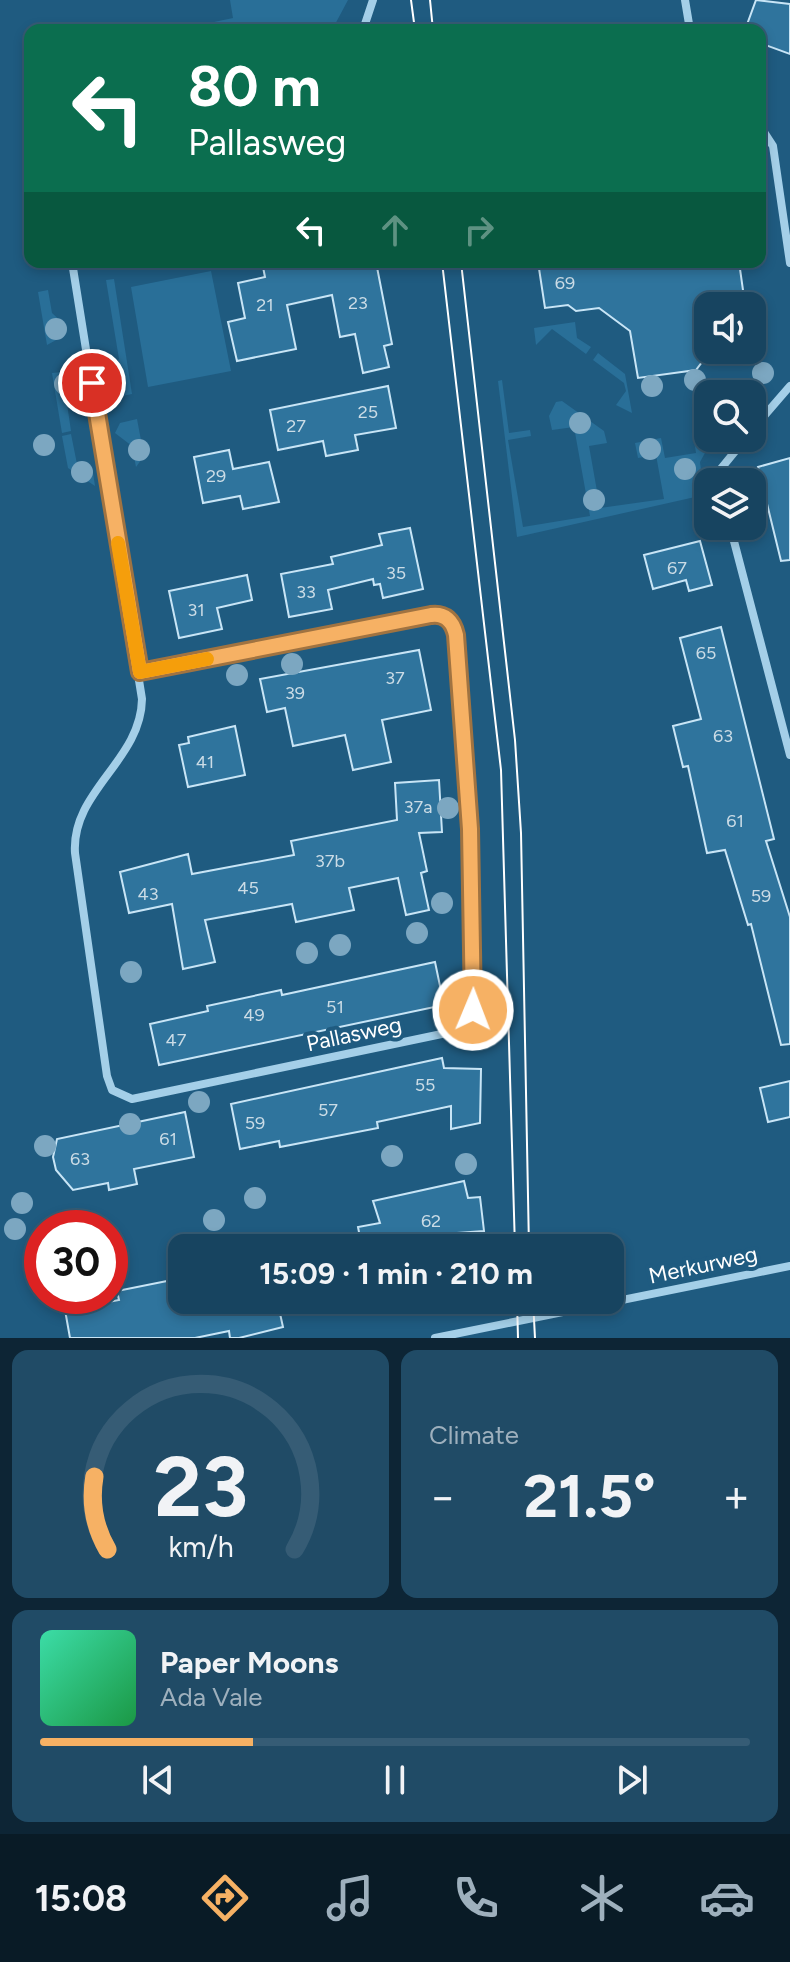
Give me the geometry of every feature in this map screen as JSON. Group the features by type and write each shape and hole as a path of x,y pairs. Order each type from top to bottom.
{"street":[{"path":"365,24 373,0"},
{"path":"685,0 689,24"},
{"path":"766,135 773,146 790,263"},
{"name":"Pallasweg","path":"73,268 140,672 142,711 138,729 83,808 74,830 107,1076 112,1090 132,1099 456,1031 467,1024 473,1010 474,985 470,829 456,635 450,620 431,615 140,672"},
{"path":"766,414 790,386"},
{"path":"721,468 735,452"},
{"path":"734,540 790,755"},
{"name":"Merkurweg","path":"435,1338 790,1266"}],"shaded area":[{"path":"230,0 348,0 335,24 204,24 233,18"},
{"path":"211,271 231,371 148,387 131,287"},
{"path":"114,279 132,394 117,397 109,391 105,376 119,359 106,280"},
{"path":"48,290 52,313 67,327 58,339 47,345 38,292"},
{"path":"575,322 577,338 591,347 586,354 552,329 536,345 534,328"},
{"path":"598,353 625,374 632,413 616,405 626,391 624,383 593,360"},
{"path":"62,372 78,383 66,397 71,431 62,433 52,373"},
{"path":"502,380 509,433 530,430 531,436 508,440 523,527 590,516 574,427 552,430 549,416 556,402 562,401 604,431 607,443 589,446 600,508 664,499 656,455 638,458 635,443 661,438 665,458 706,452 700,462 701,468 694,468 694,497 517,537 498,381"},
{"path":"137,419 144,456 136,467 132,446 115,433 120,423"},
{"path":"71,434 77,464 93,473 95,486 68,468 62,436"}],"building":[{"path":"756,0 790,4 790,54 766,45 766,24 747,24"},
{"path":"263,268 377,268 392,344 384,346 389,367 363,373 355,334 340,337 332,295 287,305 296,349 237,361 228,322 245,318 238,283 265,277"},
{"path":"539,268 740,268 743,292 694,292 694,364 700,364 696,370 638,378 630,331 599,308 576,311 568,305 545,308"},
{"path":"388,386 396,428 355,435 358,450 326,456 323,441 278,450 270,410"},
{"path":"229,450 233,469 269,462 279,502 243,509 240,496 203,503 194,457"},
{"path":"790,458 790,560 781,561 766,500 766,468 758,467"},
{"path":"410,528 423,589 383,598 380,584 374,585 373,579 328,590 332,609 289,617 281,574 333,564 331,557 382,545 379,534"},
{"path":"700,541 712,585 689,591 686,580 653,589 644,555"},
{"path":"247,575 252,600 217,608 222,629 179,638 169,591"},
{"path":"721,627 774,839 766,841 790,917 790,1044 781,1045 751,924 748,925 725,850 707,853 688,766 683,767 673,726 701,719 680,638"},
{"path":"419,650 431,710 382,720 391,762 353,770 345,735 293,746 285,708 267,712 260,679"},
{"path":"235,726 245,775 188,787 179,745 189,743 188,737"},
{"path":"439,780 442,832 419,833 427,871 421,873 429,910 406,915 398,878 349,888 354,910 296,922 292,904 205,920 215,962 183,969 172,904 129,913 120,872 188,854 192,874 294,855 291,841 397,820 395,783"},
{"path":"435,962 444,1005 159,1065 150,1024 208,1011 207,1006 281,990 282,995"},
{"path":"442,1058 444,1068 481,1069 480,1123 451,1129 451,1106 377,1122 378,1128 280,1147 279,1141 240,1149 231,1104"},
{"path":"790,1081 790,1117 768,1122 760,1088"},
{"path":"185,1112 194,1157 134,1169 137,1184 109,1190 108,1183 73,1190 56,1170 53,1157 57,1139"},
{"path":"464,1181 468,1198 480,1197 484,1231 359,1234 358,1227 380,1223 373,1201"},
{"path":"168,1281 168,1314 280,1314 283,1327 239,1338 230,1338 229,1331 195,1338 70,1338 66,1314 128,1314 128,1289"}],"tram line":[{"path":"411,0 414,24"},
{"path":"430,0 432,24"},
{"path":"443,268 501,770 515,1234"},
{"path":"462,268 515,740 521,833 529,1234"},
{"path":"517,1314 518,1338"},
{"path":"534,1314 535,1338"}],"slow traffic":[{"path":"118,543 140,672 207,659"}],"route":[{"path":"92,383 140,672 431,615 442,615 450,620 456,635 470,829 473,1010"}]}
